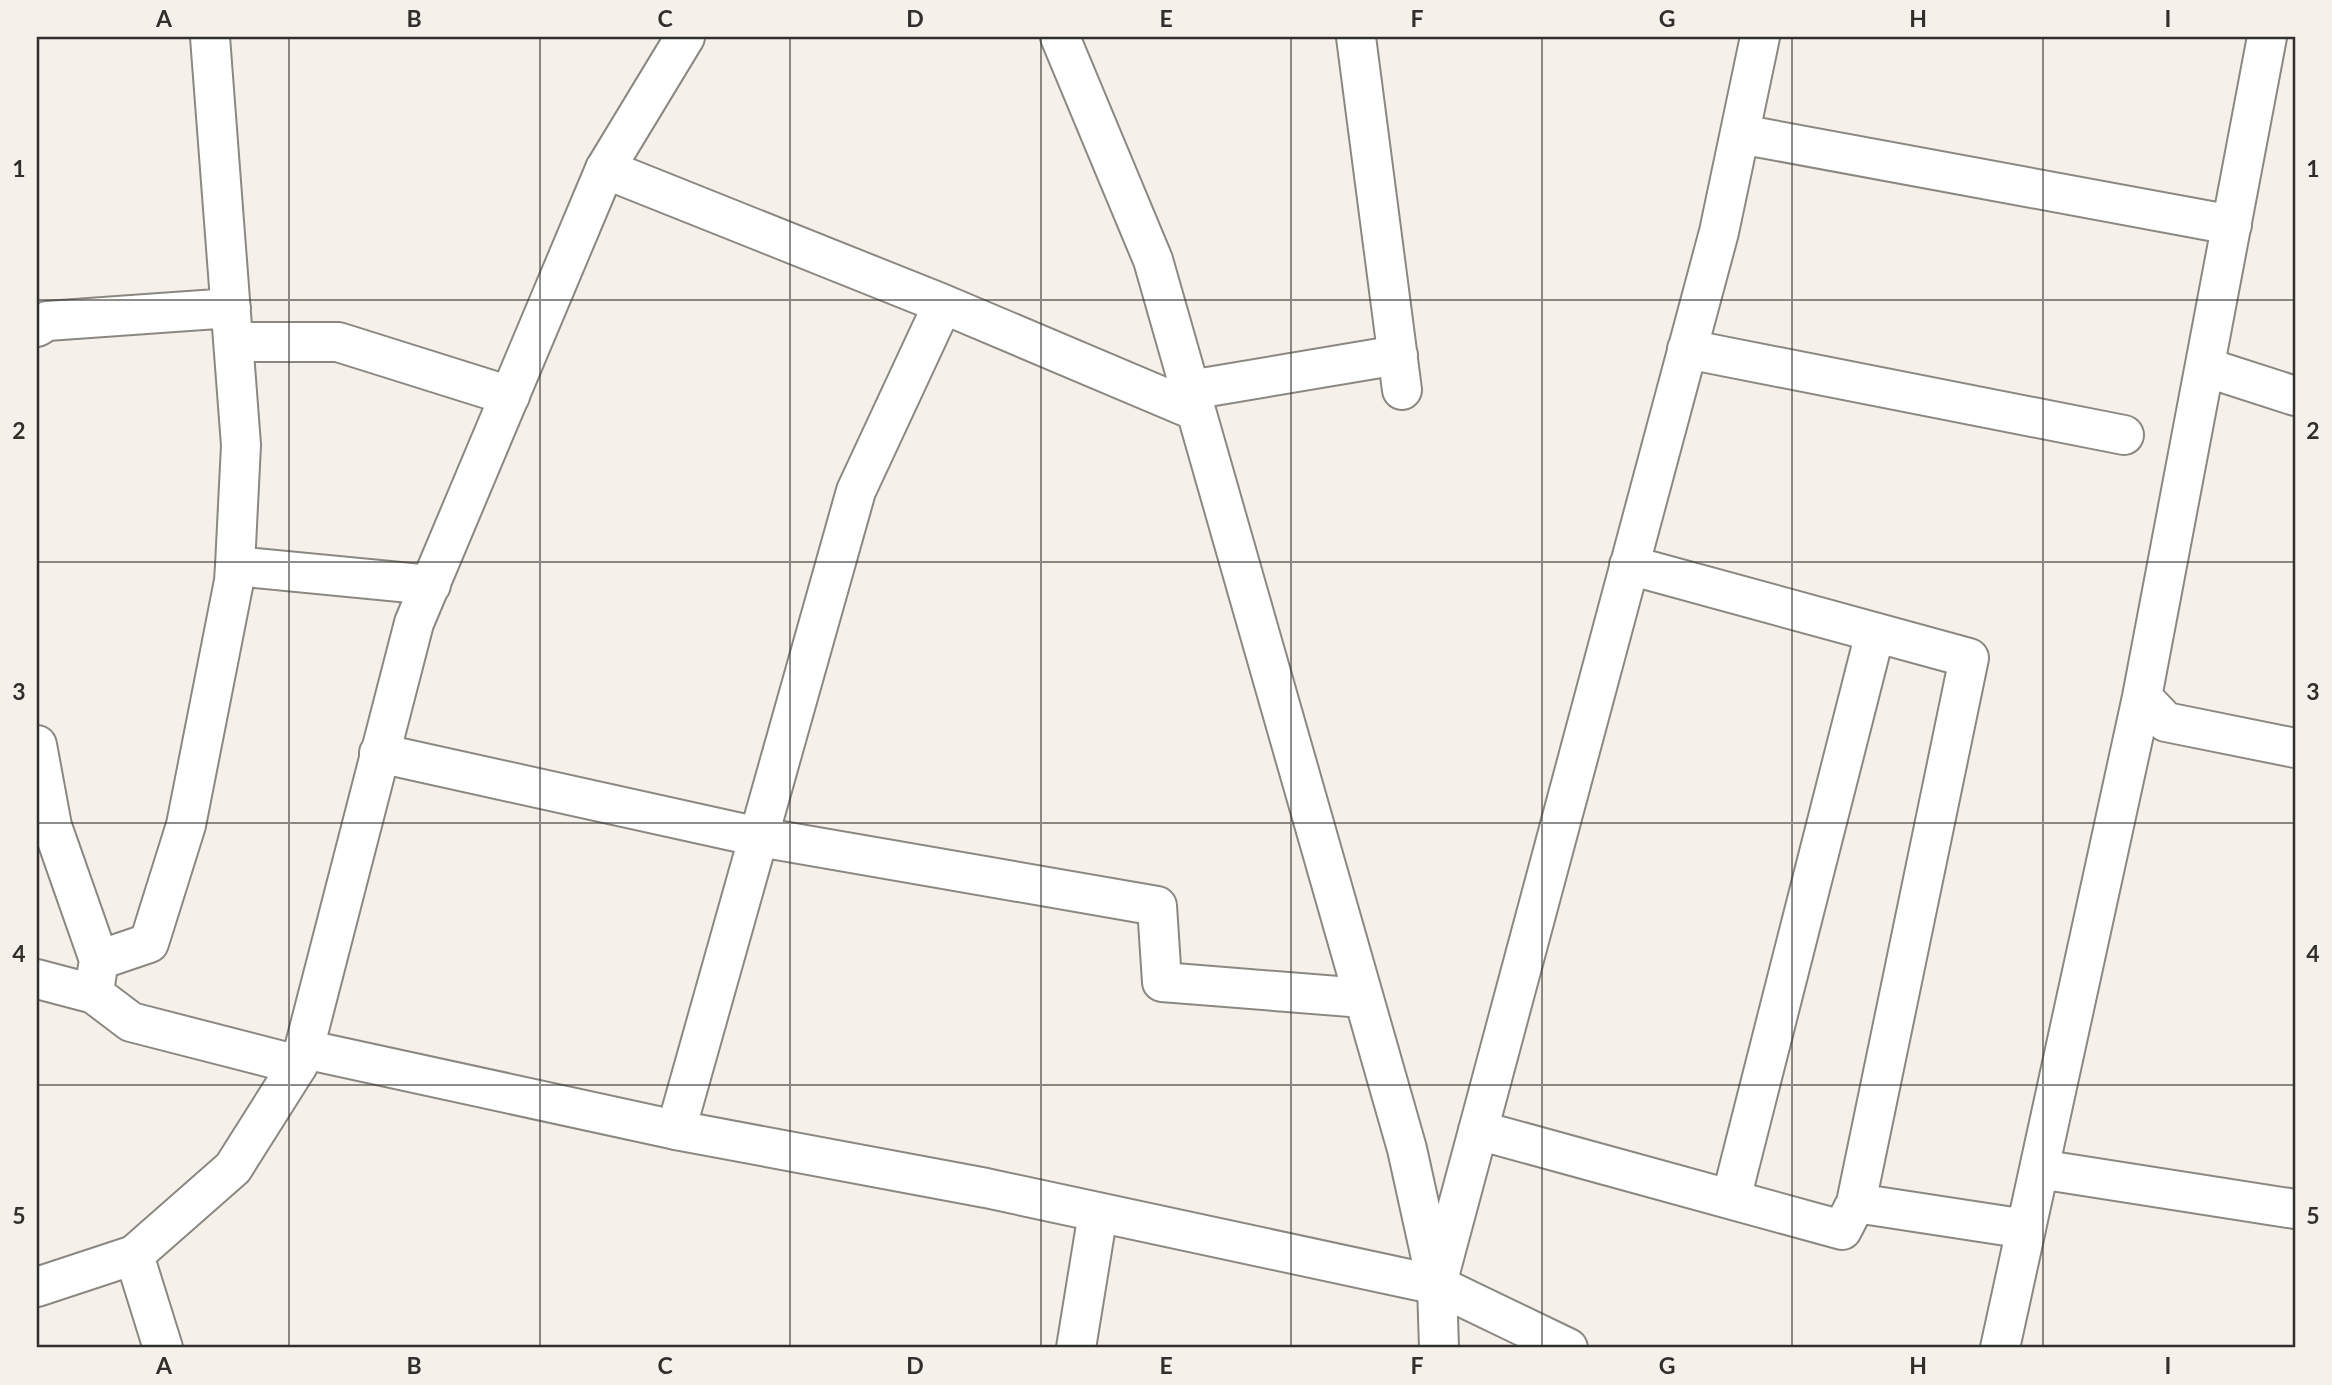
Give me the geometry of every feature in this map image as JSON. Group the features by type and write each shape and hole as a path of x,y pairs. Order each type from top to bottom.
{"street":[{"path":"37,979 96,977 149,943 186,825 234,581 241,445 210,37"},
{"path":"37,1287 134,1255 233,1168 301,1057 414,623 605,169 685,37"},
{"path":"1060,37 1153,260 1407,1149 1437,1285 1439,1348"},
{"path":"605,169 1193,401 1400,373 1356,37"},
{"path":"1437,1285 1719,232 1760,37"},
{"path":"2000,1348 2142,697 2267,37"},
{"path":"1740,134 2232,225"},
{"path":"676,1130 856,491 943,304"},
{"path":"37,327 47,321 232,325 338,342 510,396"},
{"path":"1688,349 2123,435"},
{"path":"2204,367 2295,396"},
{"path":"1478,1130 1842,1230 1856,1203 1969,659 1629,565"},
{"path":"236,566 431,585"},
{"path":"1731,1199 1875,633"},
{"path":"2142,697 2166,722 2295,748"},
{"path":"37,745 52,826 96,977 131,1022 676,1130 986,1188 1437,1285 1568,1348"},
{"path":"379,753 759,837 1157,906 1162,982 1363,998"},
{"path":"2039,1169 2295,1209"},
{"path":"1856,1203 2026,1229"},
{"path":"1076,1348 1098,1213"},
{"path":"134,1255 163,1348"}]}
